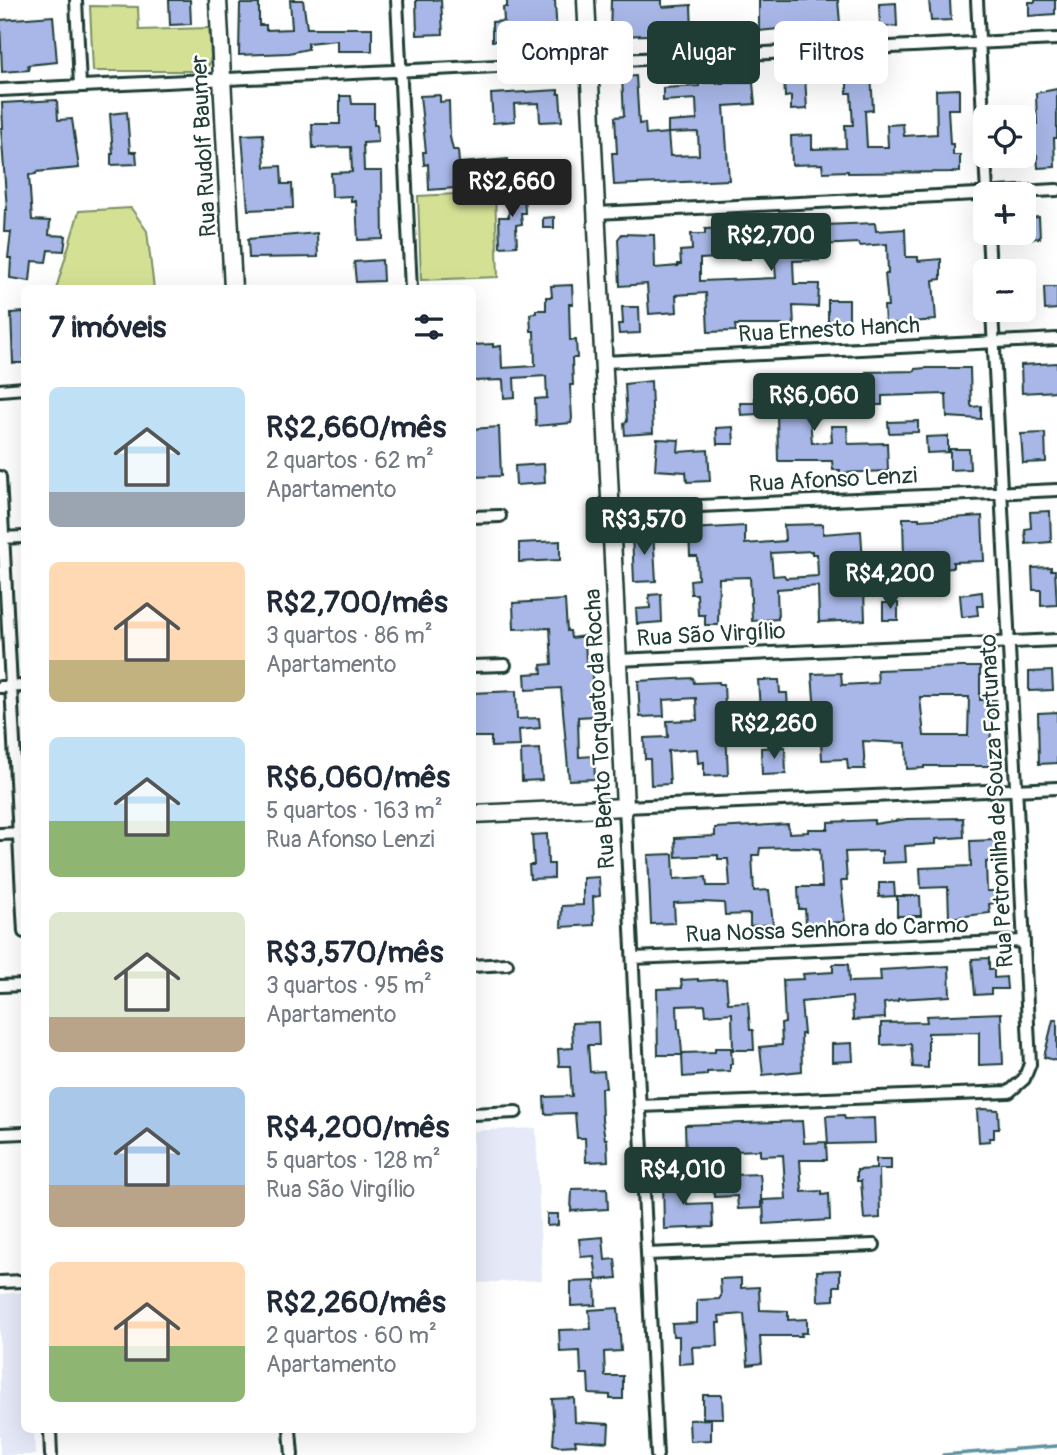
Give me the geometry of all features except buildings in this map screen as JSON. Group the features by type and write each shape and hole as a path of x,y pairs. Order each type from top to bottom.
{"street":[{"path":"76,0 80,86"},
{"name":"Rua Rudolf Baumer","path":"218,0 233,285"},
{"path":"397,0 411,285"},
{"name":"Rua Bento Torquato da Rocha","path":"586,0 587,21"},
{"path":"977,0 986,182"},
{"path":"633,60 1057,39"},
{"path":"0,90 497,66"},
{"name":"Rua Bento Torquato da Rocha","path":"590,84 657,1455"},
{"path":"1036,191 1057,190"},
{"path":"597,213 973,195"},
{"name":"Rua Petronilha de Souza Fortunato","path":"640,1107 1009,1092 1024,1079 1030,1064 993,322"},
{"name":"Rua Ernesto Hanch","path":"604,362 1057,338"},
{"path":"0,390 21,388"},
{"path":"0,477 6,687 21,824"},
{"name":"Rua Afonso Lenzi","path":"611,510 1057,490"},
{"path":"476,517 500,516"},
{"path":"2,538 21,537"},
{"name":"Rua São Virgílio","path":"618,660 1057,640"},
{"path":"476,666 505,665"},
{"path":"476,814 1057,788"},
{"path":"0,834 21,833"},
{"name":"Rua Nossa Senhora do Carmo","path":"633,958 1024,941"},
{"path":"476,965 507,964"},
{"path":"0,986 21,985"},
{"path":"476,1114 516,1112"},
{"path":"0,1135 21,1133"},
{"path":"647,1254 874,1245"},
{"path":"0,1282 21,1281"},
{"path":"50,1433 51,1455"},
{"path":"290,1433 292,1455"}],"shaded area":[{"path":"536,1128 542,1280 476,1283 476,1131"},
{"path":"21,1292 21,1433 34,1433 35,1455 0,1455 0,1294"}],"green space":[{"path":"90,6 138,7 139,30 209,28 209,65 201,71 93,71"},
{"path":"495,192 498,277 421,280 418,196"},
{"path":"131,208 147,231 154,285 57,285 79,211"}],"waterway":[{"path":"943,1455 1057,1446"}]}
